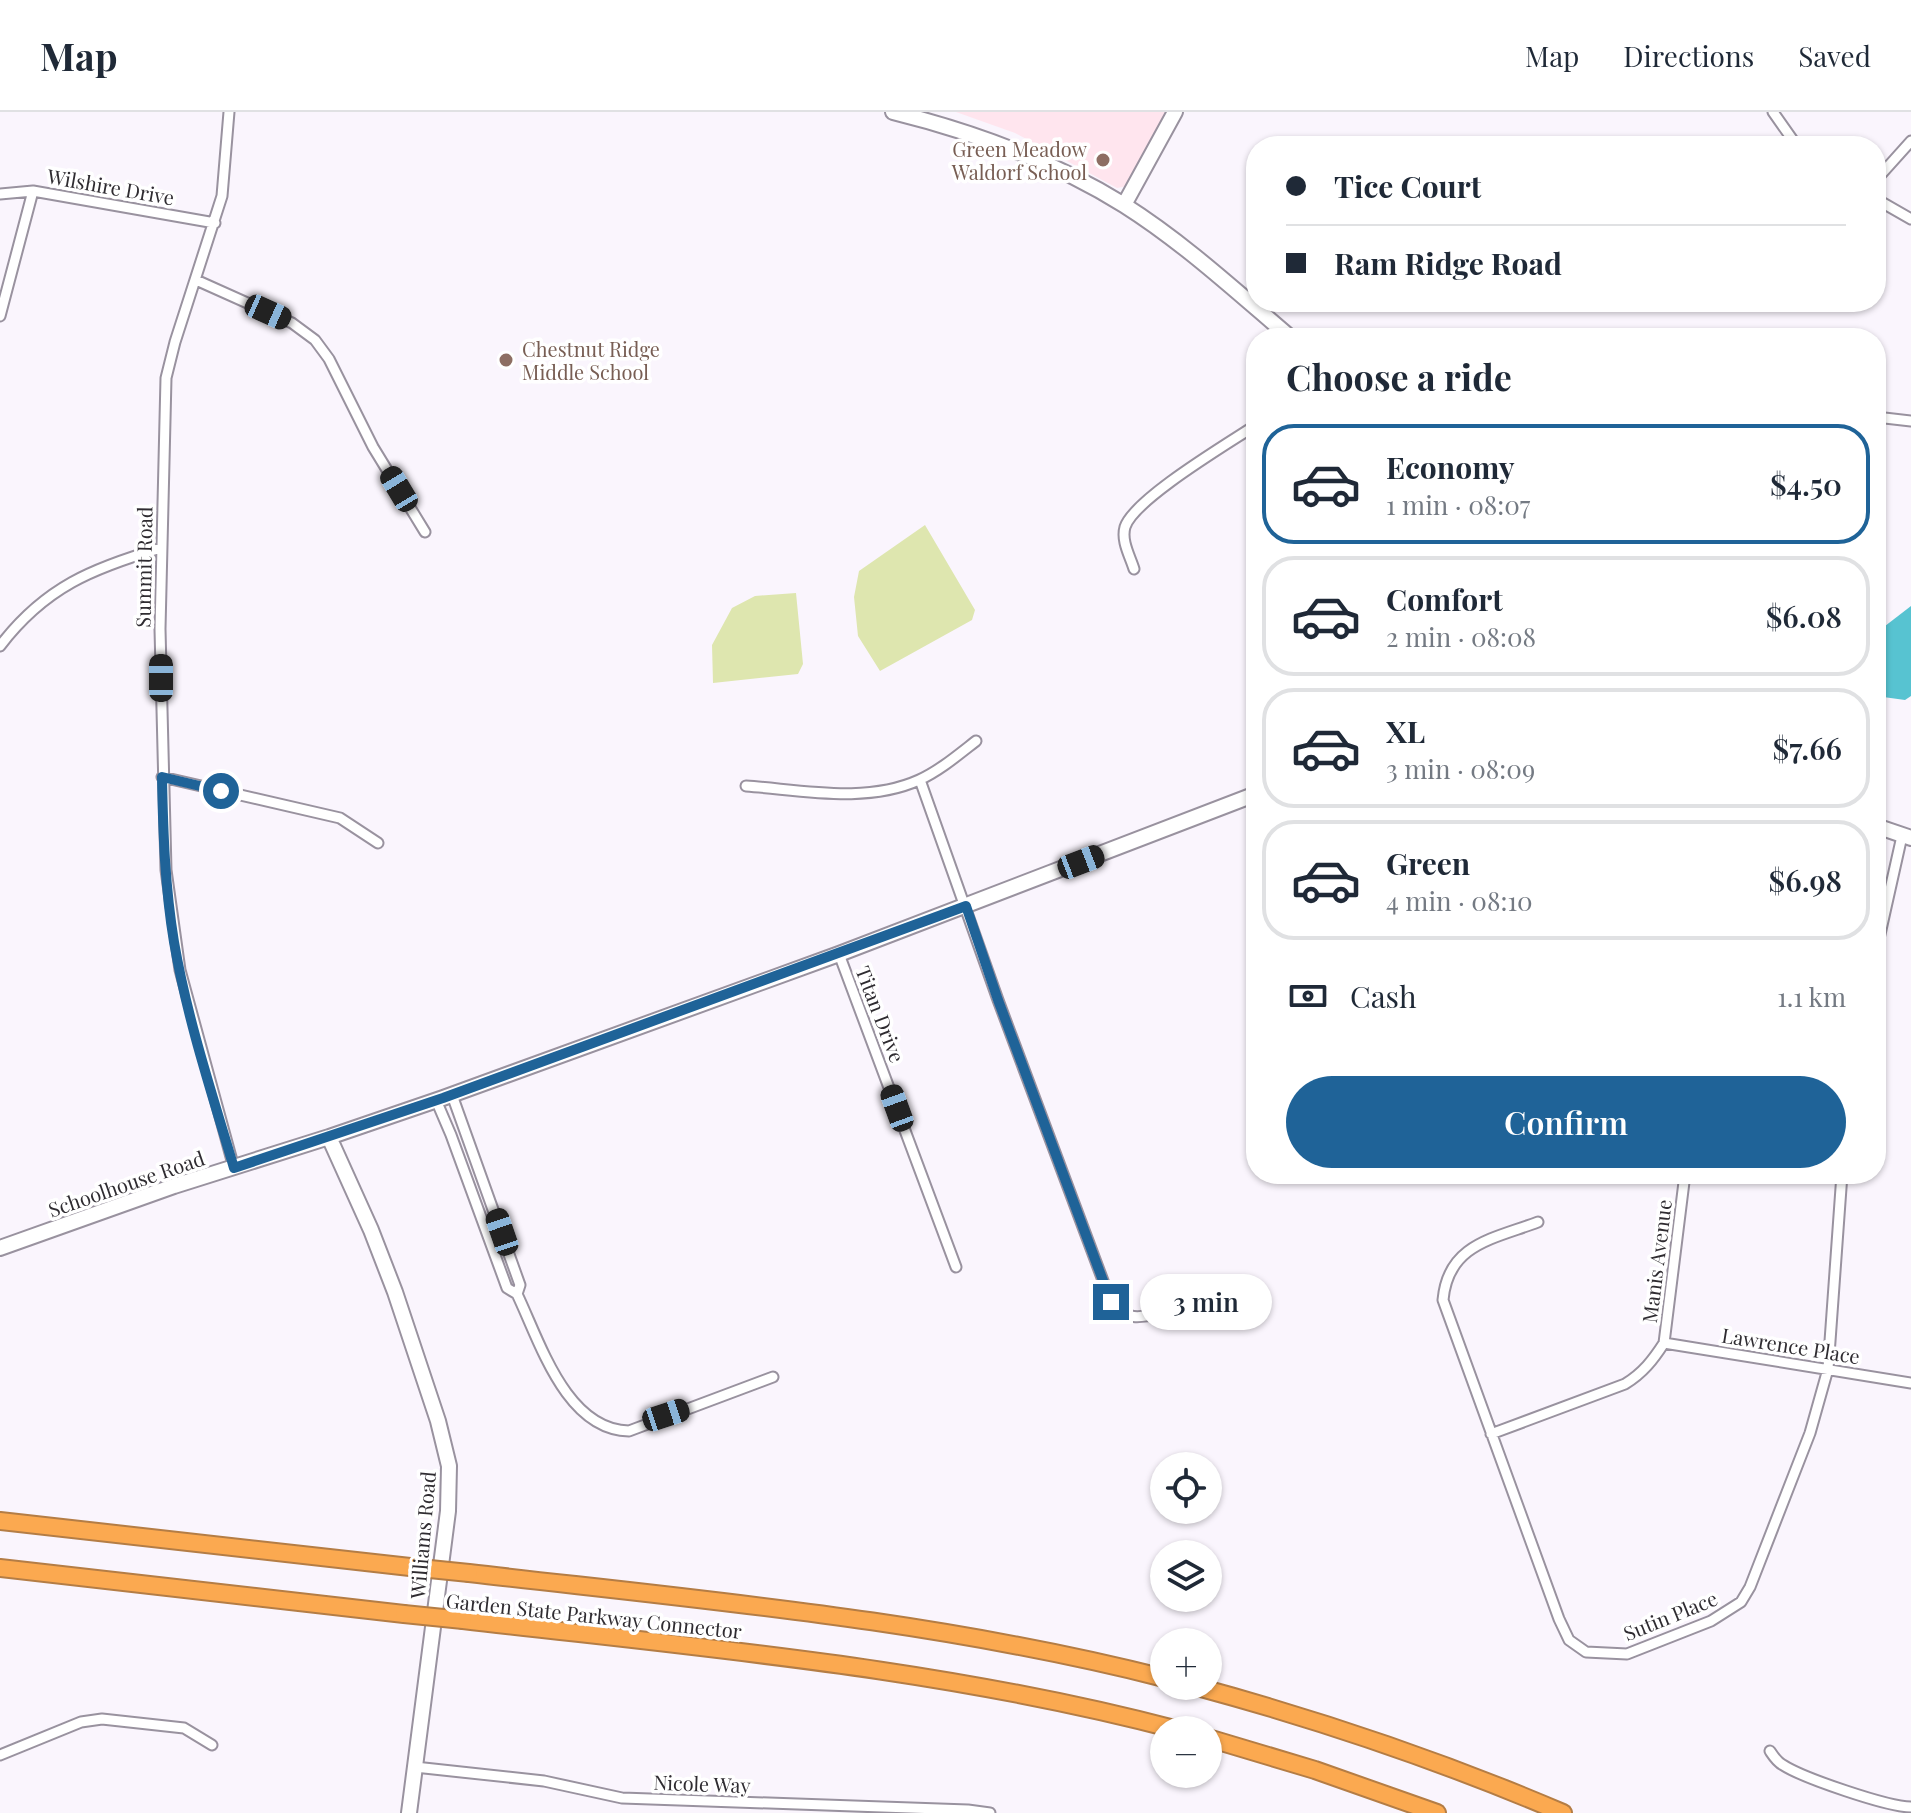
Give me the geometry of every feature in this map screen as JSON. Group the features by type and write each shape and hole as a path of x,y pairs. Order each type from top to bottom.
{"highway":[{"name":"Garden State Parkway Connector","path":"0,1521 890,1623 998,1641 1150,1675"},
{"name":"Garden State Parkway Connector","path":"0,1568 903,1672 1046,1699 1150,1723"},
{"path":"1222,1694 1408,1752 1563,1813"},
{"path":"1222,1742 1437,1813"}],"street":[{"name":"Summit Road","path":"229,112 224,180 215,223 166,378 161,548 162,777 163,841 174,940 187,1000 234,1168"},
{"path":"893,112 994,141 1124,205 1246,299"},
{"path":"1124,205 1175,112"},
{"path":"1773,112 1790,136"},
{"path":"1886,169 1911,141"},
{"name":"Wilshire Drive","path":"0,194 33,191 215,223"},
{"path":"0,316 33,191"},
{"path":"1886,205 1911,219"},
{"path":"196,280 292,323 315,340 329,359 373,447 425,532"},
{"path":"1261,312 1279,328"},
{"path":"1886,418 1911,421"},
{"path":"1134,569 1125,543 1125,527 1136,511 1153,495 1246,432"},
{"path":"0,646 11,631 51,595 84,574 161,548"},
{"path":"746,786 859,795 890,790 920,780 976,741"},
{"path":"162,777 340,818 378,843"},
{"path":"920,780 1111,1302 1119,1312 1129,1317 1142,1318 1161,1313"},
{"name":"Schoolhouse Road","path":"0,1248 174,1186 452,1095 839,954 1246,798"},
{"path":"1886,830 1907,837 1886,915"},
{"name":"Titan Drive","path":"839,954 956,1267"},
{"path":"452,1095 520,1285 517,1294"},
{"path":"436,1100 507,1288 517,1294 567,1395 595,1424 612,1431 629,1431 773,1377"},
{"name":"Williams Road","path":"329,1137 395,1292 438,1421 449,1466 448,1511 409,1813"},
{"name":"Manis Avenue","path":"1491,1434 1625,1384 1641,1374 1664,1343 1684,1184"},
{"name":"Sutin Place","path":"1538,1222 1461,1255 1451,1267 1443,1300 1569,1640 1586,1652 1627,1654 1711,1621 1741,1602 1750,1587 1810,1433 1828,1369 1841,1184"},
{"name":"Lawrence Place","path":"1664,1343 1911,1383"},
{"path":"0,1755 81,1722 102,1719 184,1728 212,1745"},
{"path":"1770,1751 1779,1763 1794,1771 1878,1801 1911,1807"},
{"name":"Nicole Way","path":"415,1767 544,1781 622,1798 990,1813"}],"shaded area":[{"name":"Green Meadow Waldorf School","path":"956,112 1169,112 1128,186 1117,188 1015,133"}],"green space":[{"path":"925,525 975,610 972,620 880,671 858,636 854,597 859,571"},
{"path":"796,593 803,664 798,674 713,683 712,645 732,608 755,596"}],"water":[{"path":"1911,606 1911,696 1905,700 1886,697 1886,625"}],"place":[{"name":"Green Meadow Waldorf School","path":"1103,160"},
{"name":"Chestnut Ridge Middle School","path":"506,360"}],"route":[{"path":"221,791 162,777 163,841 174,940 187,1000 234,1168 443,1098 966,906 1111,1302"}]}
